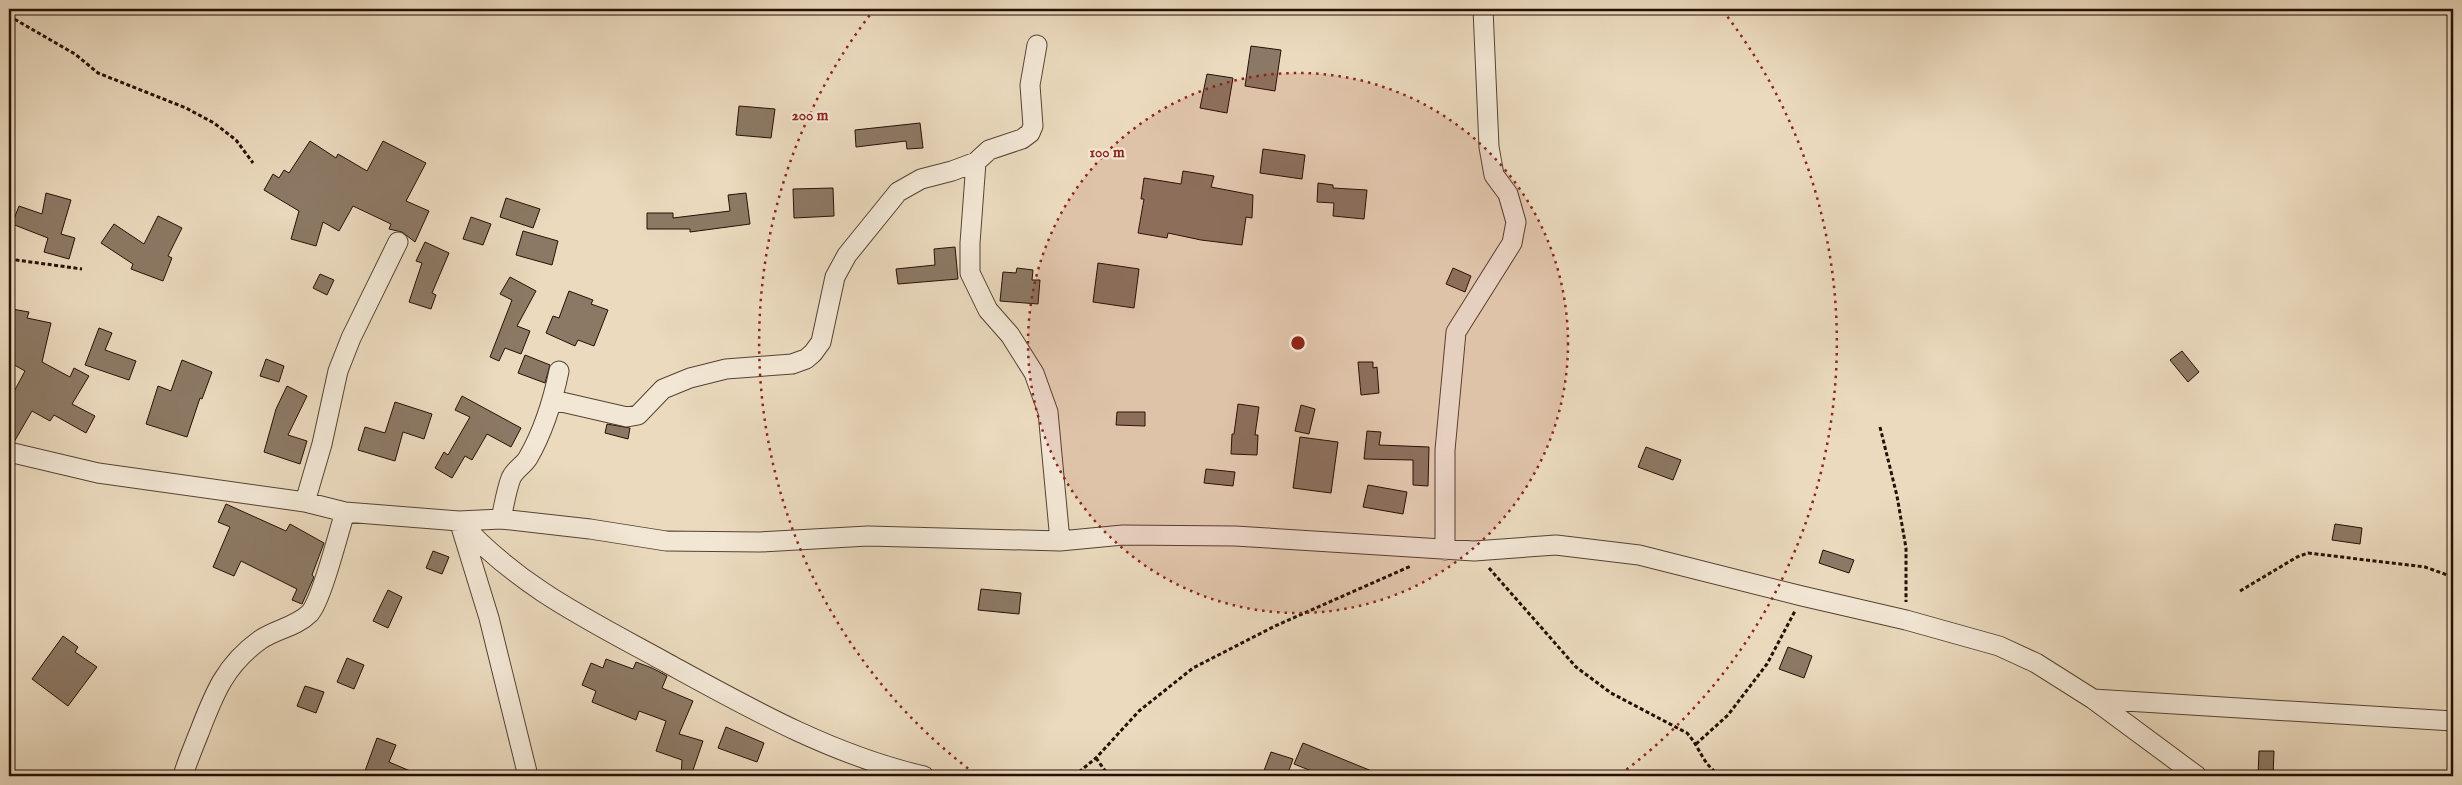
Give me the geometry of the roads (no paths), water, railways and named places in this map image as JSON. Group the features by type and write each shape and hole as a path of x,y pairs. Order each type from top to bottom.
{"street":[{"path":"1445,550 1444,450 1456,332 1512,243 1516,222 1508,194 1494,175 1489,147 1483,9"},
{"path":"552,400 627,417 638,415 663,389 690,378 726,369 792,364 806,359 821,342 835,277 847,255 898,192 921,179 952,171 976,162 989,150 1022,139 1030,133 1033,126 1030,85 1037,45"},
{"path":"976,162 970,243 970,273 988,310 1010,335 1034,373 1048,412 1060,542"},
{"path":"305,502 322,444 338,371 351,338 398,242"},
{"path":"500,519 510,480 516,469 527,460 552,400 559,371"},
{"path":"9,452 98,474 305,502 345,512 459,521 500,519 526,524 590,529 657,540 760,542 868,536 1060,542 1123,535 1235,536 1474,551 1556,545 1594,548 1640,555 1906,620 1999,646 2036,663 2093,699 2197,776"},
{"path":"183,776 215,692 230,668 243,652 265,637 299,622 311,612 318,598 345,512"},
{"path":"459,521 489,618 528,776"},
{"path":"459,521 481,546 530,586 718,692 813,738 897,770 924,776"},
{"path":"2093,699 2453,721"}]}
